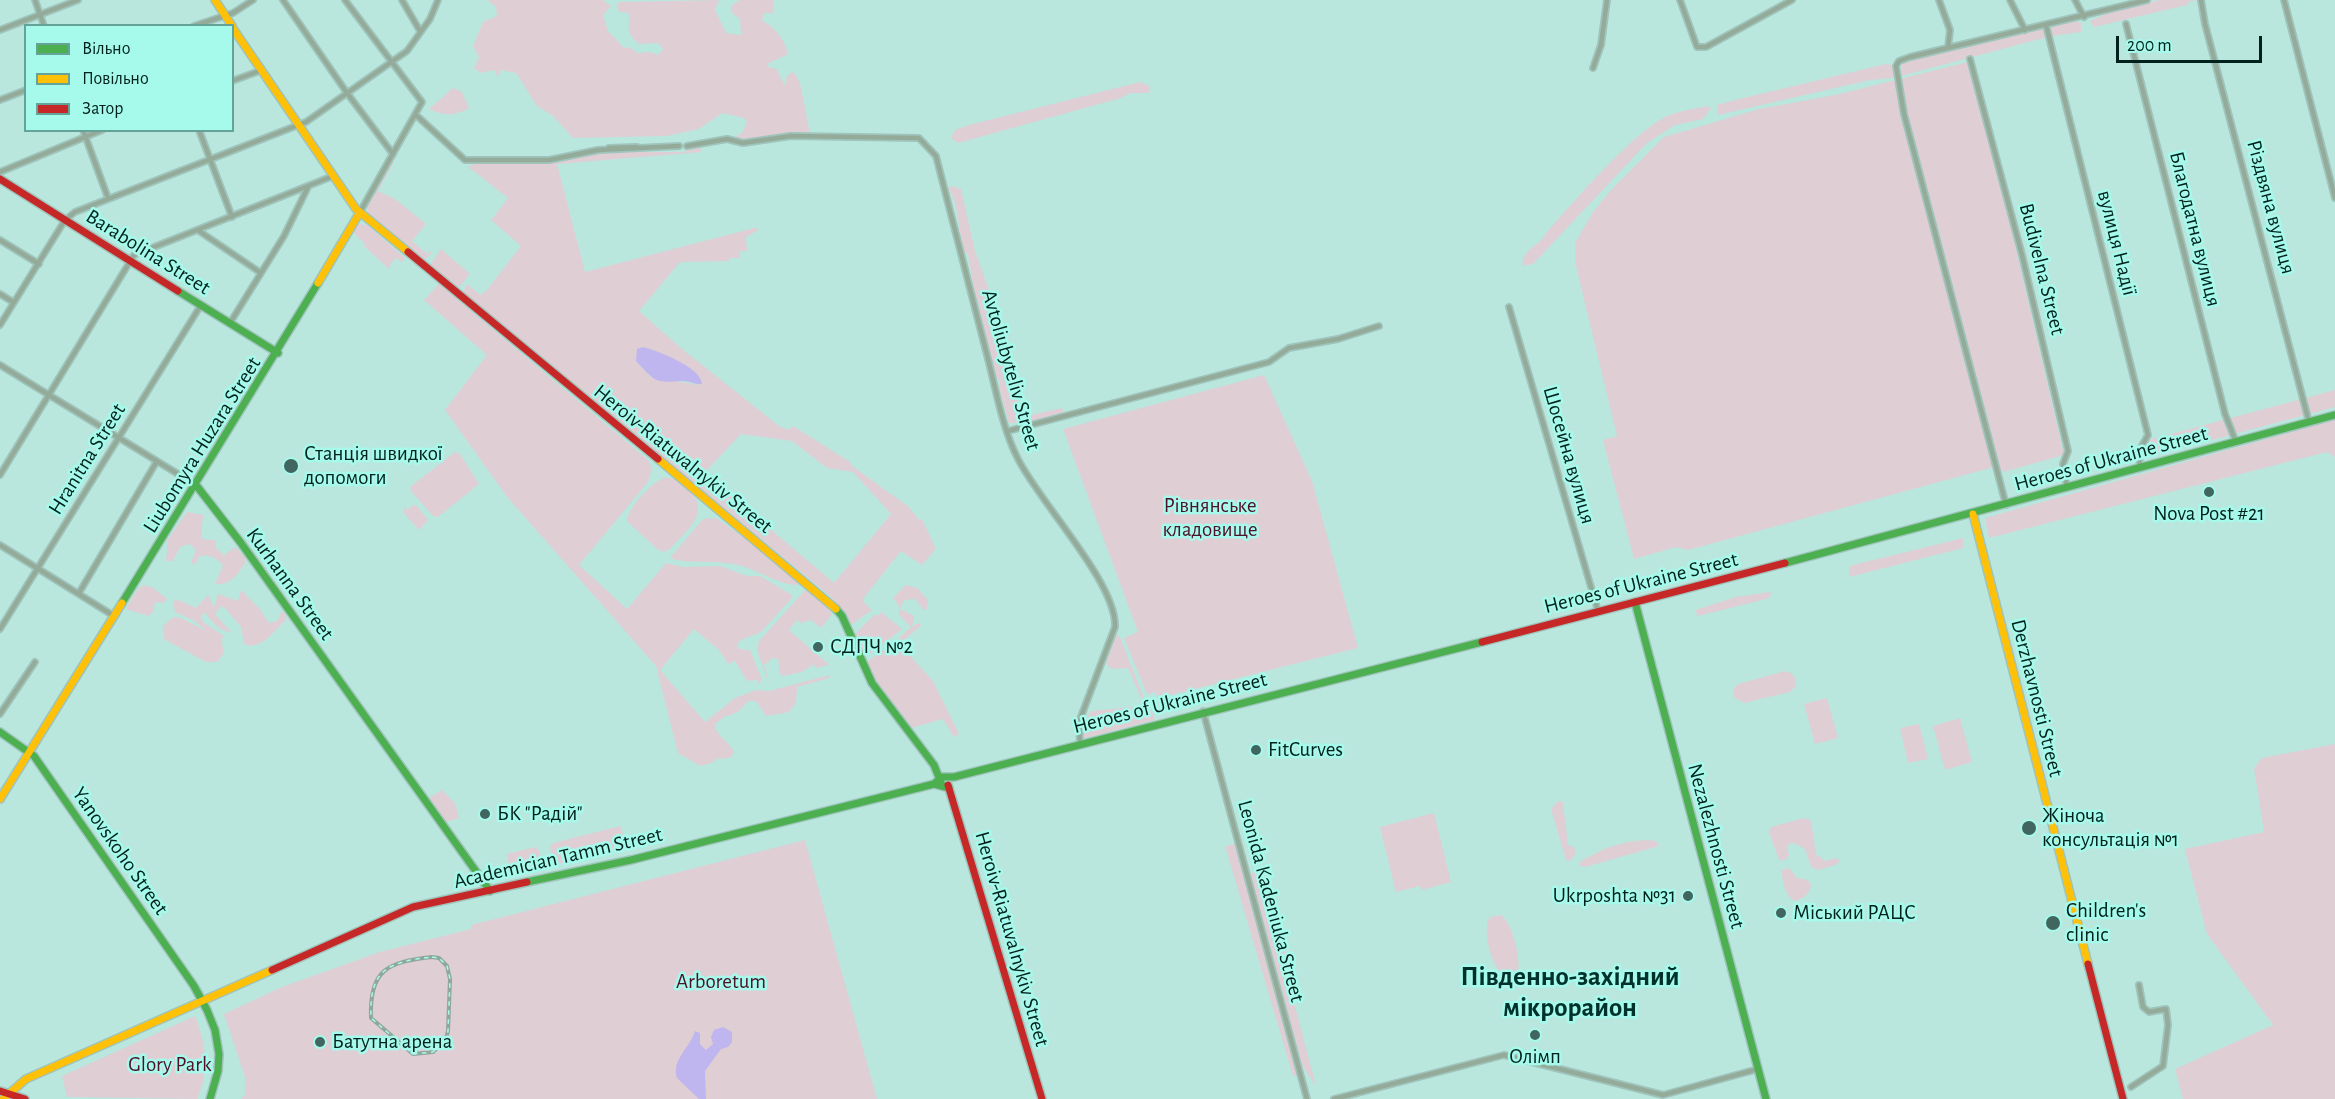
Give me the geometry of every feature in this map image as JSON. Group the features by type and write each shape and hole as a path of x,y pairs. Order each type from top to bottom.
{"main road":[{"name":"Heroiv-Riatuvalnykiv Street","path":"215,0 231,24"},
{"name":"Heroiv-Riatuvalnykiv Street","path":"234,29 333,176 360,212 830,602 842,616 872,683 942,781 1042,1099"},
{"name":"Barabolina Street","path":"0,179 278,353"},
{"name":"Liubomyra Huzara Street","path":"0,799 278,353 360,212"},
{"name":"Heroes of Ukraine Street","path":"942,781 1203,711 1973,514 2335,415"},
{"name":"Kurhanna Street","path":"195,485 241,543 490,891"},
{"name":"Derzhavnosti Street","path":"1973,514 2123,1099"},
{"name":"Nezalezhnosti Street","path":"1635,602 1766,1099"},
{"name":"Yanovskoho Street","path":"0,732 30,751 201,1000 217,1038 218,1071 210,1099"},
{"name":"Academician Tamm Street","path":"3,1094 49,1068 393,914 699,844 942,781"},
{"path":"3,1094 26,1099"}],"street":[{"path":"35,0 43,24"},
{"path":"0,30 78,0"},
{"path":"199,24 224,14 233,13 253,0"},
{"path":"283,0 347,93 393,154"},
{"path":"345,0 391,62"},
{"path":"402,0 420,31"},
{"path":"0,325 65,220 75,212 299,124 407,51 438,0"},
{"path":"1593,68 1601,45 1607,0"},
{"path":"1680,0 1697,47 1706,47 1716,43 1792,0"},
{"path":"1939,0 1950,30 1948,48"},
{"path":"2010,0 2025,30"},
{"path":"2075,0 2084,16"},
{"path":"2006,505 1990,454 1897,83 1896,66 1899,61 1948,48 2147,0"},
{"name":"Різдвяна вулиця","path":"2201,0 2205,24 2309,422"},
{"path":"2284,0 2335,198"},
{"name":"Благодатна вулиця","path":"2126,24 2226,414 2236,442"},
{"name":"вулиця Надії","path":"2046,25 2148,435 2139,451 2140,468"},
{"name":"Budivelna Street","path":"1970,59 2022,255 2068,451 2063,464 2067,488"},
{"name":"Liubomyra Huzara Street","path":"360,212 422,102 391,62"},
{"path":"234,80 262,70"},
{"path":"0,100 24,91"},
{"path":"416,116 465,160 549,160 598,150 679,146"},
{"path":"200,132 232,217"},
{"path":"0,172 85,133 108,198"},
{"name":"Avtoliubyteliv Street","path":"687,146 727,138 742,143 791,136 899,137 919,138 936,156 1008,431 1017,457 1032,485 1088,564 1115,616 1115,627 1079,722 1080,743"},
{"path":"0,475 132,262 134,255 333,176"},
{"path":"230,322 261,273 308,187"},
{"path":"199,230 261,273"},
{"path":"0,240 39,264"},
{"path":"0,294 13,302"},
{"name":"Hranitna Street","path":"0,629 201,305"},
{"name":"Шосейна вулиця","path":"1509,307 1598,611"},
{"path":"1008,431 1269,362 1289,348 1338,339 1379,326"},
{"name":"Kurhanna Street","path":"0,365 195,485"},
{"path":"79,593 157,461"},
{"path":"0,545 114,616"},
{"path":"0,714 35,662"},
{"name":"Leonida Kadeniuka Street","path":"1203,711 1307,1099"},
{"path":"2131,1087 2163,1066 2168,1025 2166,1009 2149,1012 2143,1007 2139,986"},
{"path":"1334,1099 1504,1055 1663,1095 1758,1069"}],"green space":[{"path":"487,0 603,0 611,6 603,15 608,31 624,48 629,47 638,53 650,52 658,55 663,49 658,43 639,44 631,35 629,13 619,12 617,6 619,2 719,0 715,10 726,33 741,35 740,19 732,13 731,6 740,0 774,0 773,13 764,13 762,21 779,34 788,54 767,64 770,68 776,68 785,86 787,75 794,72 800,83 810,134 738,139 736,136 742,133 747,122 744,118 722,113 699,129 667,136 573,138 553,116 537,106 516,73 501,70 498,77 494,70 481,73 474,68 479,57 473,46 483,22 497,16 496,7"},
{"path":"2159,0 2206,0 2190,1 2187,5 2094,27 2090,21 2108,13"},
{"path":"2076,21 2081,23 2081,32 2051,36 1901,76 1902,63 1910,60"},
{"path":"1968,62 2003,193 2064,455 2003,472 1998,466 1688,550 1676,547 1634,559 1603,440 1617,436 1575,262 1575,243 1593,212 1610,191 1664,137 1759,109 1835,95"},
{"path":"1886,64 1893,65 1893,78 1870,80 1718,115 1717,105"},
{"path":"1140,82 1150,86 1149,93 1130,93 1121,98 958,143 951,138 955,130 969,125"},
{"path":"453,88 462,92 469,108 460,113 449,114 429,109"},
{"path":"1707,106 1711,108 1703,119 1675,125 1647,143 1533,264 1523,266 1523,260 1528,252 1605,168 1640,134 1670,115"},
{"path":"700,145 701,152 557,164 585,272 758,227 757,231 746,237 747,251 740,251 740,258 729,258 729,261 680,262 639,311 682,349 779,426 788,430 793,426 850,462 852,466 909,507 919,520 922,519 936,549 922,565 901,551 862,600 872,610 851,625 831,597 463,292 467,284 480,295 486,291 521,246 491,220 508,198 471,169 469,170 469,166 481,162 557,161 598,152 683,152","holes":["636,361 674,363 689,370 700,385 651,377","741,434 792,441 827,468 853,472 891,514 834,583 704,473"]},
{"path":"392,160 394,162 378,191 395,199 426,224 412,241 427,254 432,252 425,260 367,212 368,204"},
{"path":"952,186 961,189 975,251 991,296 987,298 996,314 1005,357 1013,374 1010,378 1017,391 1017,407 1029,406 1031,415 1062,408 1064,413 1028,423 1009,423 999,388 1000,381 994,374 979,305 976,302 968,254 964,252 957,211 948,188"},
{"path":"358,224 367,225 405,258 402,262 396,258 390,265 390,270 353,234 353,227"},
{"path":"441,249 470,274 460,286 454,286 430,265"},
{"path":"439,284 648,460 652,469 648,482 579,565 627,609 666,563 684,567 720,566 747,576 760,576 792,595 791,599 761,632 741,640 737,645 739,649 750,650 762,680 759,684 757,680 747,681 735,661 728,664 719,650 694,629 660,670 705,722 735,698 756,690 769,691 830,675 829,678 797,687 796,703 789,712 766,716 756,701 748,701 738,712 724,717 715,724 717,731 734,752 730,758 716,759 712,763 700,766 678,753 656,666 508,498 445,410 487,355 424,300"},
{"name":"Рівнянське кладовище","path":"1264,375 1312,481 1358,648 1158,698 1156,692 1147,694 1124,638 1138,632 1063,429"},
{"path":"2335,390 2335,407 2145,458 2145,441"},
{"path":"2335,420 2335,457 2327,452 1989,538 1985,518"},
{"path":"455,452 460,454 479,484 439,516 434,517 410,487"},
{"path":"664,478 675,480 685,487 698,504 698,512 691,526 670,549 664,552 657,549 627,521 631,509 641,496"},
{"path":"413,505 417,506 428,520 419,530 403,512 405,507 407,510"},
{"path":"187,512 203,515 201,539 215,540 216,548 224,555 235,547 245,557 245,563 229,581 215,584 223,565 213,557 200,556 195,564 191,563 196,550 190,544 180,547 173,561 166,561 168,539"},
{"path":"716,518 763,551 802,583 797,585 783,583 735,564 688,562 670,558 703,519"},
{"path":"1963,538 1963,548 1849,577 1849,566"},
{"path":"143,585 152,587 167,599 163,603 155,602 153,612 149,616 126,609 137,590"},
{"path":"906,585 917,588 928,600 927,609 924,610 915,599 904,600 900,609 914,616 912,627 918,623 922,625 901,642 899,638 911,627 899,615 899,606 893,598"},
{"path":"807,588 826,604 832,614 821,628 811,620 801,623 797,620 789,630 829,665 815,668 814,664 802,672 783,676 780,674 778,658 770,659 770,662 764,664 769,684 757,650 759,641"},
{"path":"241,590 259,608 269,623 277,621 282,611 286,615 286,620 262,642 256,645 244,644 241,627 224,607 220,607 215,614 231,632 218,627 204,612 201,617 203,622 224,636 221,639 224,653 217,662 206,662 164,639 163,626 173,617 181,618 206,631 193,620 175,612 173,601 179,600 196,608 208,595 214,608 218,594 238,601"},
{"path":"1771,592 1770,598 1698,616 1695,610 1736,597"},
{"path":"881,612 902,629 864,658 855,634 875,614 878,616"},
{"path":"1118,635 1145,701 1140,696 1128,668 1112,669 1106,664 1114,637"},
{"path":"902,647 933,681 959,734 954,737 943,719 911,728 876,681 866,663 883,650"},
{"path":"1785,671 1791,673 1796,679 1795,687 1790,692 1744,703 1734,697 1733,689 1738,684"},
{"path":"1827,698 1838,738 1815,744 1804,704"},
{"path":"1141,706 1153,713 1155,720 1085,738 1082,736 1082,722 1092,711"},
{"path":"1960,718 1972,762 1945,770 1933,726"},
{"path":"1919,724 1928,759 1908,763 1900,728"},
{"path":"2335,744 2335,1099 2183,1099 2175,1069 2273,1025 2207,934 2185,849 2264,832 2254,768 2262,758"},
{"path":"442,790 455,803 459,818 446,822 429,798"},
{"path":"1558,801 1563,802 1568,845 1574,847 1576,853 1570,861 1566,860 1551,809"},
{"path":"1434,813 1451,882 1422,890 1420,886 1396,892 1380,827"},
{"path":"1804,818 1811,821 1816,854 1825,861 1836,858 1839,860 1838,864 1818,870 1811,867 1805,849 1794,843 1787,845 1789,856 1785,860 1779,860 1769,832 1771,827"},
{"path":"621,826 626,847 554,865 550,847 553,843"},
{"name":"Arboretum","path":"805,840 877,1099 241,1099 245,1095 245,1077 224,1014 282,987 380,952 471,929 471,925"},
{"path":"1647,840 1656,841 1659,846 1585,867 1579,866 1580,862 1612,846"},
{"path":"1236,844 1298,1076 1293,1076 1225,846"},
{"path":"535,847 539,850 543,868 511,876 507,854"},
{"path":"1789,868 1797,878 1808,880 1811,885 1805,896 1794,901 1786,891 1781,870"},
{"path":"1264,870 1286,953 1284,964 1316,1086 1303,1067 1286,1012 1250,873"},
{"path":"1501,915 1512,932 1519,964 1518,970 1509,976 1503,974 1493,960 1488,941 1487,931 1490,917"},
{"name":"Glory Park","path":"195,1016 202,1037 205,1058 204,1078 197,1099 67,1097 62,1076"}],"shaded area":[{"path":"643,347 687,366 700,378 702,384 656,380 636,361 637,349"},
{"path":"723,1027 732,1032 732,1042 728,1047 721,1049 705,1071 706,1099 699,1099 677,1078 677,1065 695,1031 700,1033 700,1044 706,1050 713,1044 711,1037 714,1030"}],"railway":[{"path":"432,957 439,958 447,966 450,979 448,1031 446,1039 433,1052 413,1054 371,1018 373,989 384,971 392,966 432,957"}],"traffic: fast":[{"path":"122,603 318,283"},
{"path":"178,291 278,353"},
{"path":"1785,563 2335,415"},
{"path":"196,485 241,543 490,891"},
{"path":"1635,602 1766,1099"},
{"path":"836,609 842,616 872,683 934,765 942,785"},
{"path":"934,784 942,777 954,777 1482,642"},
{"path":"0,732 34,756 194,986 215,1030 219,1054 218,1071 210,1099"},
{"path":"527,882 631,860 934,784 949,788"}],"traffic: slow":[{"path":"215,0 231,24"},
{"path":"234,30 356,209 408,252"},
{"path":"318,283 360,212"},
{"path":"658,459 836,609"},
{"path":"1973,514 2088,964"},
{"path":"0,799 122,603"},
{"path":"3,1099 26,1079 272,970"}],"traffic: jam":[{"path":"0,179 178,291"},
{"path":"408,252 658,459"},
{"path":"1482,642 1785,563"},
{"path":"948,785 1042,1099"},
{"path":"272,970 413,907 527,882"},
{"path":"2088,964 2123,1099"},
{"path":"0,1091 25,1099"}],"place":[{"name":"Станція швидкої допомоги","path":"291,466"},
{"name":"Nova Post #21","path":"2209,492"},
{"name":"СДПЧ №2","path":"818,647"},
{"name":"FitCurves","path":"1256,750"},
{"name":"БК \"Радій\"","path":"485,814"},
{"name":"Жіноча консультація №1","path":"2029,828"},
{"name":"Ukrposhta №31","path":"1688,896"},
{"name":"Міський РАЦС","path":"1781,913"},
{"name":"Children's clinic","path":"2053,923"},
{"name":"Олімп","path":"1535,1035"},
{"name":"Батутна арена","path":"320,1042"}],"district":[{"name":"Південно-західний мікрорайон","path":"1570,992"}]}
